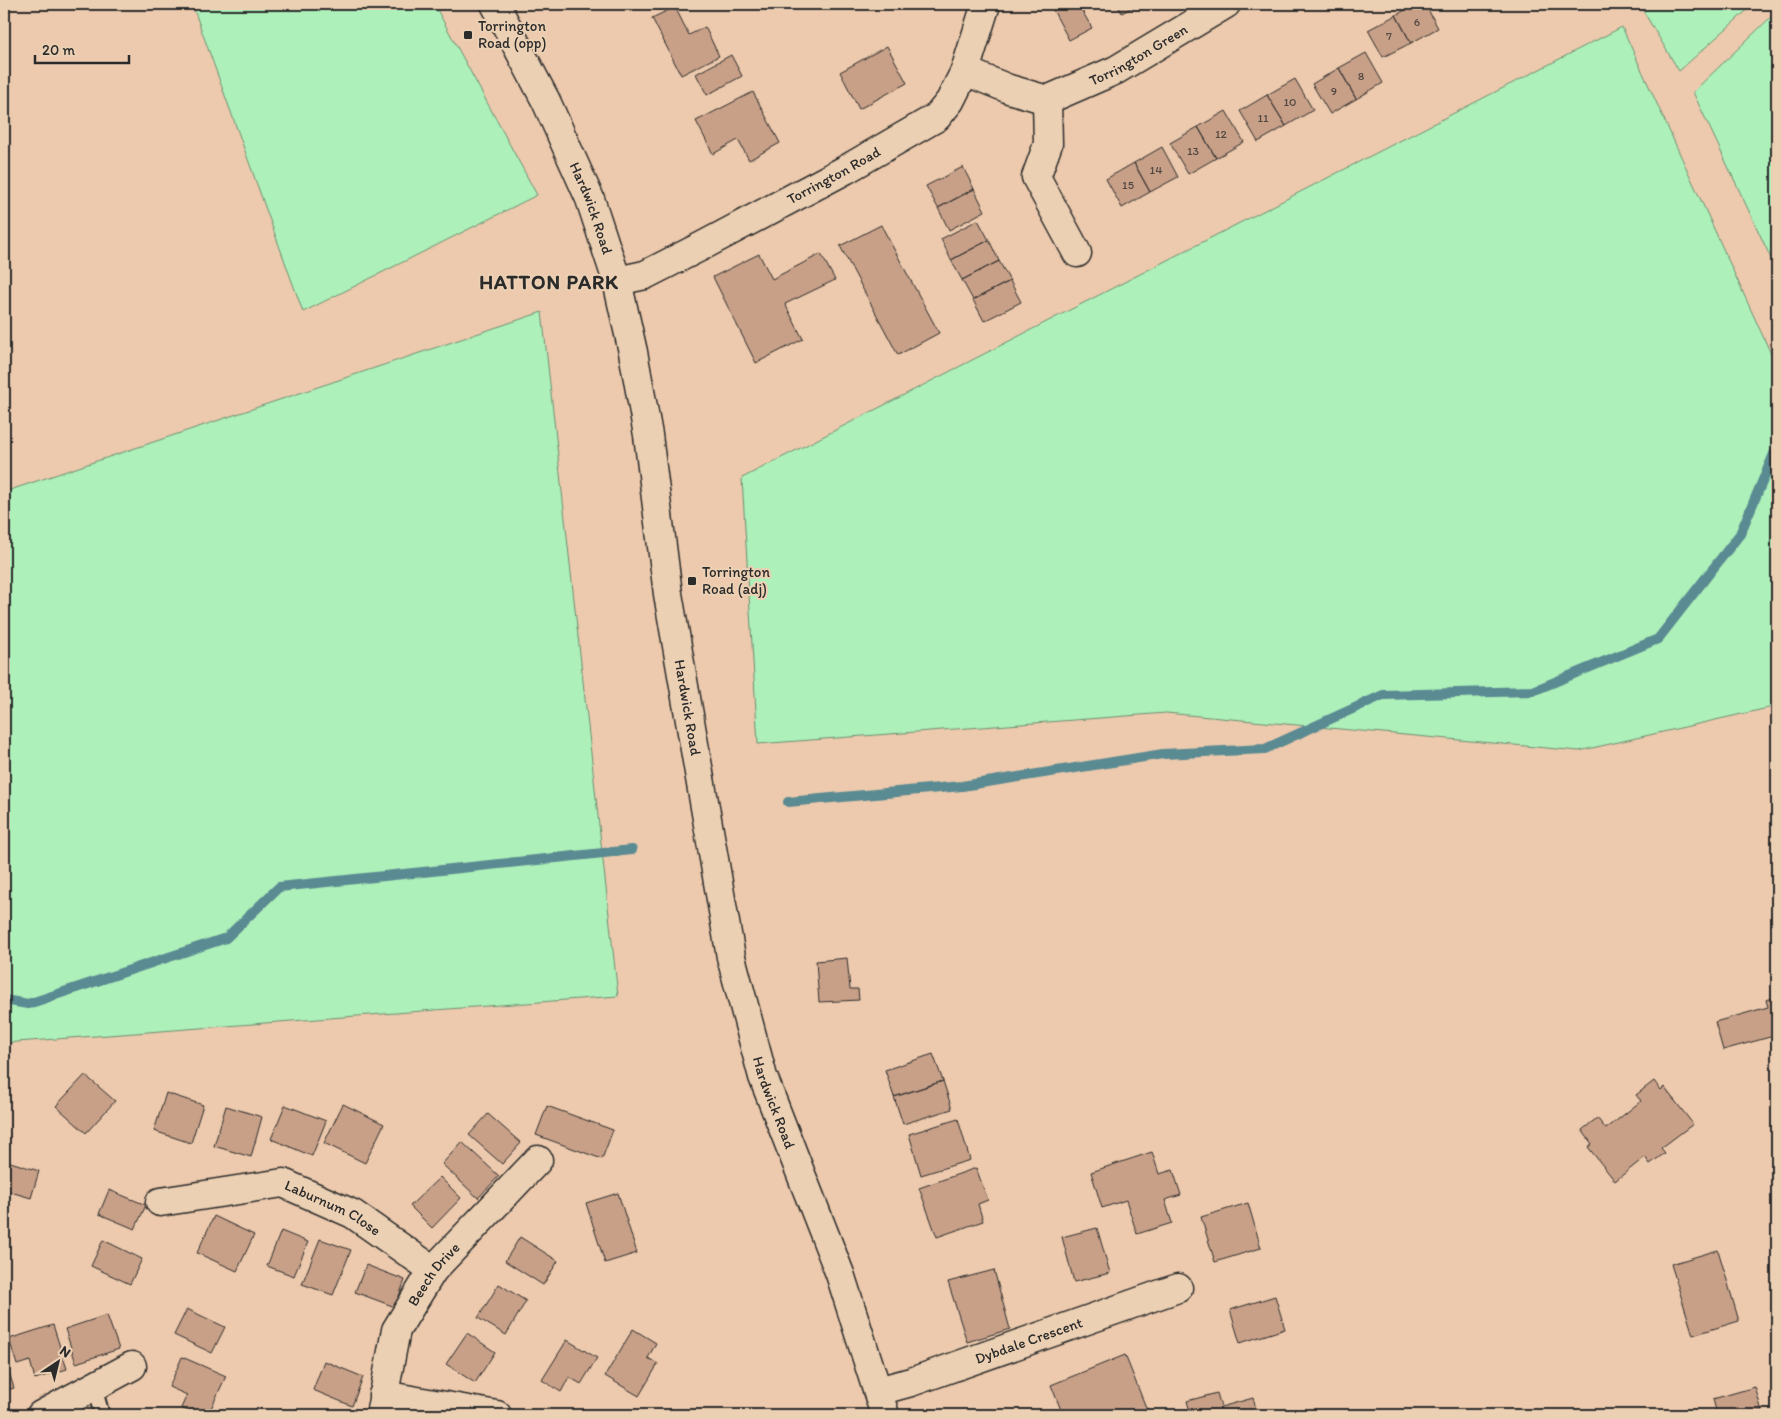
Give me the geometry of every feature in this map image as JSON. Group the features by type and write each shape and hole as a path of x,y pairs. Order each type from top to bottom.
{"street":[{"name":"Hardwick Road","path":"495,4 546,101 590,199 617,281 633,352 648,435 668,594 731,957 763,1077 840,1274 881,1403"},
{"name":"Torrington Road","path":"617,281 645,275 704,245 845,170 937,117 950,101 966,71 986,4"},
{"name":"Torrington Green","path":"1047,100 1116,70 1226,4"},
{"path":"966,71 1009,89 1047,100 1048,144 1036,177 1077,253"},
{"name":"Beech Drive","path":"381,1405 396,1330 433,1270 538,1160"},
{"name":"Laburnum Close","path":"160,1202 283,1183 353,1214 433,1270"},
{"name":"Dybdale Crescent","path":"881,1403 911,1382 1178,1288"},
{"path":"41,1415 132,1366"},
{"path":"381,1405 497,1415"}],"lane":[{"path":"94,1387 102,1415"}],"green space":[{"path":"192,4 434,4 537,195 303,312"},
{"path":"1639,4 1754,4 1679,71"},
{"path":"1777,11 1777,271 1693,92"},
{"path":"1622,27 1777,367 1777,706 1579,751 1166,713 758,744 742,478"},
{"path":"542,312 618,996 4,1043 4,492"}],"building":[{"path":"1060,4 1078,4 1092,28 1069,40 1052,8"},
{"path":"1117,4 1138,4 1122,13"},
{"path":"1416,4 1425,4 1438,28 1411,43 1396,15"},
{"path":"675,7 689,35 705,27 719,56 681,75 652,18"},
{"path":"1396,15 1411,43 1383,57 1368,30"},
{"path":"887,46 907,83 859,109 840,72"},
{"path":"1366,53 1383,83 1356,99 1339,68"},
{"path":"731,55 742,76 707,95 696,74"},
{"path":"1339,68 1356,99 1330,114 1312,84"},
{"path":"1295,79 1313,110 1286,126 1267,95"},
{"path":"753,92 780,143 749,160 738,140 713,154 696,121"},
{"path":"1267,95 1286,126 1258,142 1240,111"},
{"path":"1226,111 1244,142 1216,158 1198,127"},
{"path":"1198,127 1216,158 1188,174 1170,143"},
{"path":"1162,147 1178,177 1150,192 1134,163"},
{"path":"1134,163 1150,192 1122,208 1106,179"},
{"path":"963,167 974,189 938,208 926,186"},
{"path":"974,189 985,211 949,230 938,208"},
{"path":"978,220 989,240 951,260 941,239"},
{"path":"881,225 939,333 898,355 840,246"},
{"path":"989,240 999,261 962,280 951,260"},
{"path":"759,254 772,279 821,254 835,280 785,304 803,339 756,363 713,277"},
{"path":"999,261 1010,281 973,300 962,280"},
{"path":"1010,281 1021,302 984,321 973,300"},
{"path":"847,958 850,989 858,989 859,1000 819,1002 816,961"},
{"path":"1777,997 1777,1035 1723,1050 1715,1022 1768,1007 1766,1000"},
{"path":"933,1054 943,1081 894,1097 885,1070"},
{"path":"85,1075 115,1101 86,1133 56,1106"},
{"path":"943,1081 952,1109 903,1124 894,1097"},
{"path":"1654,1081 1661,1090 1664,1087 1693,1124 1661,1148 1665,1153 1650,1164 1645,1157 1615,1181 1588,1147 1592,1144 1582,1130 1597,1118 1606,1129 1641,1101 1636,1095"},
{"path":"166,1093 203,1105 191,1143 154,1131"},
{"path":"343,1104 384,1124 365,1163 324,1143"},
{"path":"285,1105 326,1121 312,1156 271,1139"},
{"path":"226,1106 262,1117 251,1157 214,1146"},
{"path":"547,1106 613,1130 602,1159 536,1135"},
{"path":"488,1114 521,1143 502,1164 469,1135"},
{"path":"958,1119 970,1160 921,1175 909,1134"},
{"path":"462,1142 499,1176 478,1198 442,1164"},
{"path":"1152,1152 1159,1174 1173,1170 1181,1195 1165,1200 1172,1223 1137,1234 1126,1200 1102,1208 1091,1172"},
{"path":"4,1160 39,1171 31,1198 4,1190"},
{"path":"976,1168 988,1200 978,1204 983,1221 937,1237 919,1188"},
{"path":"440,1177 461,1198 432,1228 410,1206"},
{"path":"109,1190 146,1205 135,1229 99,1214"},
{"path":"618,1193 637,1253 605,1263 586,1203"},
{"path":"1248,1203 1261,1248 1215,1262 1201,1217"},
{"path":"214,1216 254,1235 237,1271 197,1253"},
{"path":"1097,1228 1110,1273 1074,1282 1062,1237"},
{"path":"281,1231 308,1242 294,1276 267,1266"},
{"path":"520,1237 558,1261 543,1285 505,1261"},
{"path":"320,1239 351,1250 333,1295 302,1284"},
{"path":"103,1240 142,1259 130,1284 91,1266"},
{"path":"1718,1250 1739,1321 1693,1335 1671,1264"},
{"path":"366,1265 405,1280 395,1307 355,1292"},
{"path":"994,1270 1010,1329 967,1342 948,1282"},
{"path":"499,1284 526,1301 506,1335 478,1318"},
{"path":"1275,1296 1285,1329 1240,1343 1230,1310"},
{"path":"187,1309 225,1327 212,1353 174,1335"},
{"path":"107,1315 119,1349 76,1363 65,1329"},
{"path":"53,1325 67,1369 35,1379 30,1361 17,1365 9,1339"},
{"path":"633,1329 656,1343 648,1358 658,1364 639,1396 605,1376"},
{"path":"467,1333 495,1352 475,1383 446,1364"},
{"path":"567,1340 597,1358 581,1384 569,1377 561,1392 542,1380"},
{"path":"1125,1355 1149,1415 1063,1415 1051,1385"},
{"path":"4,1357 14,1388 4,1391"},
{"path":"182,1357 226,1376 208,1415 197,1415 181,1408 187,1395 169,1387"},
{"path":"324,1361 363,1377 352,1406 313,1390"},
{"path":"1755,1387 1763,1415 1717,1415 1713,1399"},
{"path":"1217,1393 1221,1407 1253,1398 1258,1415 1191,1415 1187,1401"}],"waterway":[{"path":"788,802 962,786 1163,754 1265,749 1383,695 1533,691 1658,639 1740,534 1774,454 1777,452"},
{"path":"4,1000 28,1004 226,938 279,887 632,850"}],"place":[{"name":"Torrington Road (opp)","path":"468,35"},
{"name":"Torrington Road (adj)","path":"692,581"}],"district":[{"name":"HATTON PARK","path":"549,282"}]}
